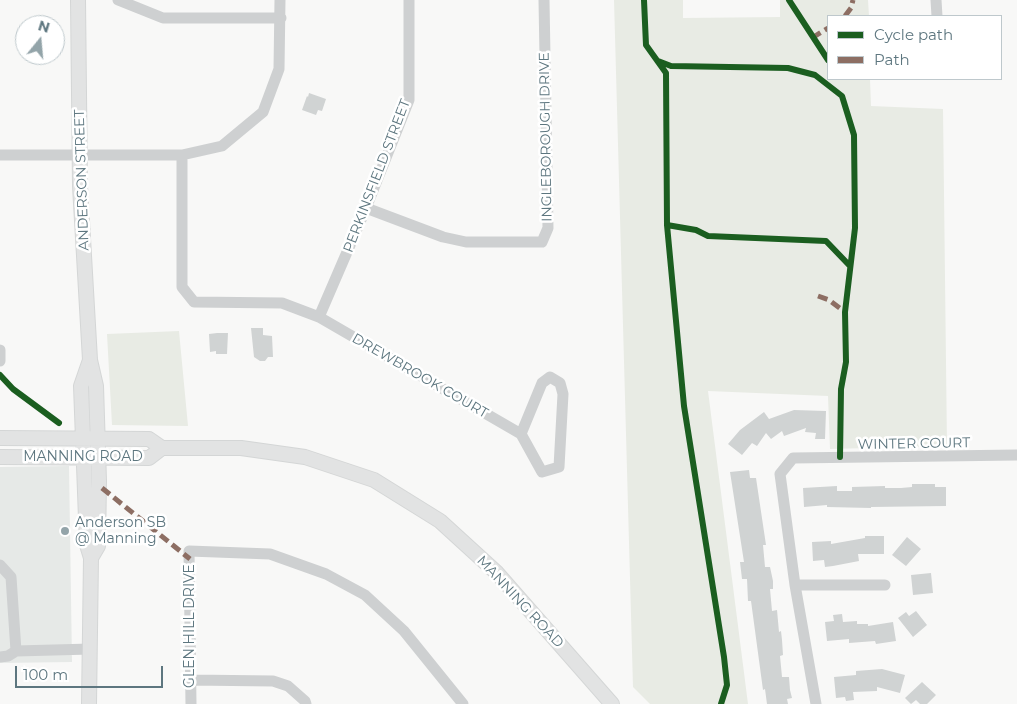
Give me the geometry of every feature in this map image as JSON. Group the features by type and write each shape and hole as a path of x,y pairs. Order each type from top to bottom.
{"main road":[{"name":"ANDERSON STREET","path":"78,0 80,186 90,360 96,386 98,438 98,546 91,558"},
{"name":"ANDERSON STREET","path":"89,704 91,558 87,545 81,386 90,360"},
{"name":"MANNING ROAD","path":"0,438 149,439 162,448 241,448 305,457 374,480 440,521 497,573 612,704"},
{"name":"MANNING ROAD","path":"0,457 149,458 162,448"}],"street":[{"path":"118,0 163,18 281,18"},
{"path":"0,155 182,155 222,146 263,112 279,69 280,0"},
{"name":"PERKINSFIELD STREET","path":"319,317 366,208 409,100 409,0"},
{"name":"INGLEBOROUGH DRIVE","path":"366,208 442,237 466,242 542,242 548,228 544,0"},
{"path":"936,0 937,15"},
{"name":"DREWBROOK COURT","path":"182,155 182,287 194,302 282,303 319,317 521,434"},
{"path":"0,350 0,361"},
{"path":"550,377 560,383 563,394 559,467 542,472 521,434 542,383 550,377"},
{"name":"WINTER COURT","path":"816,704 795,585 780,474 794,458 1017,455"},
{"name":"GLEN HILL DRIVE","path":"191,704 189,550 270,554 326,574 365,595 404,631 463,704"},
{"path":"0,565 11,577 16,651"},
{"path":"795,585 885,585"},
{"path":"0,657 8,656 16,651 91,649"},
{"path":"191,680 273,681 288,686 306,704"}],"shaded area":[{"path":"614,0 683,0 683,18 780,17 780,0 868,0 869,15 827,15 827,80 870,80 871,106 943,109 947,446 830,449 828,396 708,391 748,704 650,704 633,687"},
{"path":"179,331 188,426 112,425 107,334"},
{"path":"69,466 72,662 0,663 0,467"}],"building":[{"path":"309,93 326,99 322,111 318,110 316,115 302,110"},
{"path":"251,328 263,328 263,335 272,336 273,357 260,361 254,357"},
{"path":"228,333 227,354 216,354 216,351 210,352 209,334"},
{"path":"794,410 826,411 825,439 815,439 816,433 805,432 806,428 784,436 782,431 771,439 766,433 757,446 752,443 742,455 728,444 740,430 764,412 769,419"},
{"path":"749,470 750,478 756,478 766,545 763,545 765,567 770,567 773,581 773,589 770,589 772,611 777,610 779,632 781,631 783,655 780,656 782,677 789,677 792,698 787,699 788,704 767,704 765,689 763,690 751,601 748,601 747,579 742,579 740,562 744,562 730,472"},
{"path":"912,484 935,484 935,487 946,487 946,506 871,508 827,507 827,505 804,507 803,488 837,486 837,491 852,491 852,487 885,486 885,488 901,488 912,487"},
{"path":"865,536 884,536 884,554 858,554 859,561 825,567 824,560 813,561 812,542 831,541 831,544 865,538"},
{"path":"907,537 921,549 906,566 892,555"},
{"path":"931,573 933,593 913,595 911,575"},
{"path":"916,611 927,625 913,637 898,618 906,612 909,616"},
{"path":"842,614 843,622 857,621 857,624 868,624 868,626 893,622 896,641 876,644 875,641 849,643 849,639 827,641 825,622 834,621 833,615"},
{"path":"882,669 905,675 900,693 877,687 877,691 853,692 854,700 846,701 845,697 836,698 834,677 856,675 856,671"},
{"path":"922,682 936,695 927,704 920,704 916,700 911,704 905,698"}],"marked path":[{"path":"846,15 851,8 853,0"},
{"path":"812,38 827,29"},
{"path":"818,296 829,300 845,312"},
{"path":"102,488 190,559"}],"cycle path":[{"path":"644,0 646,45 666,73 667,225 684,406 724,657 727,685 721,704"},
{"path":"789,0 827,58"},
{"path":"658,61 671,66 788,68 815,75 842,96 854,135 855,228 845,312 846,362 841,389 840,457"},
{"path":"667,225 696,230 708,236 826,241 850,266"},
{"path":"0,375 13,389 59,423"}],"place":[{"name":"Anderson SB @ Manning","path":"65,531"}]}
